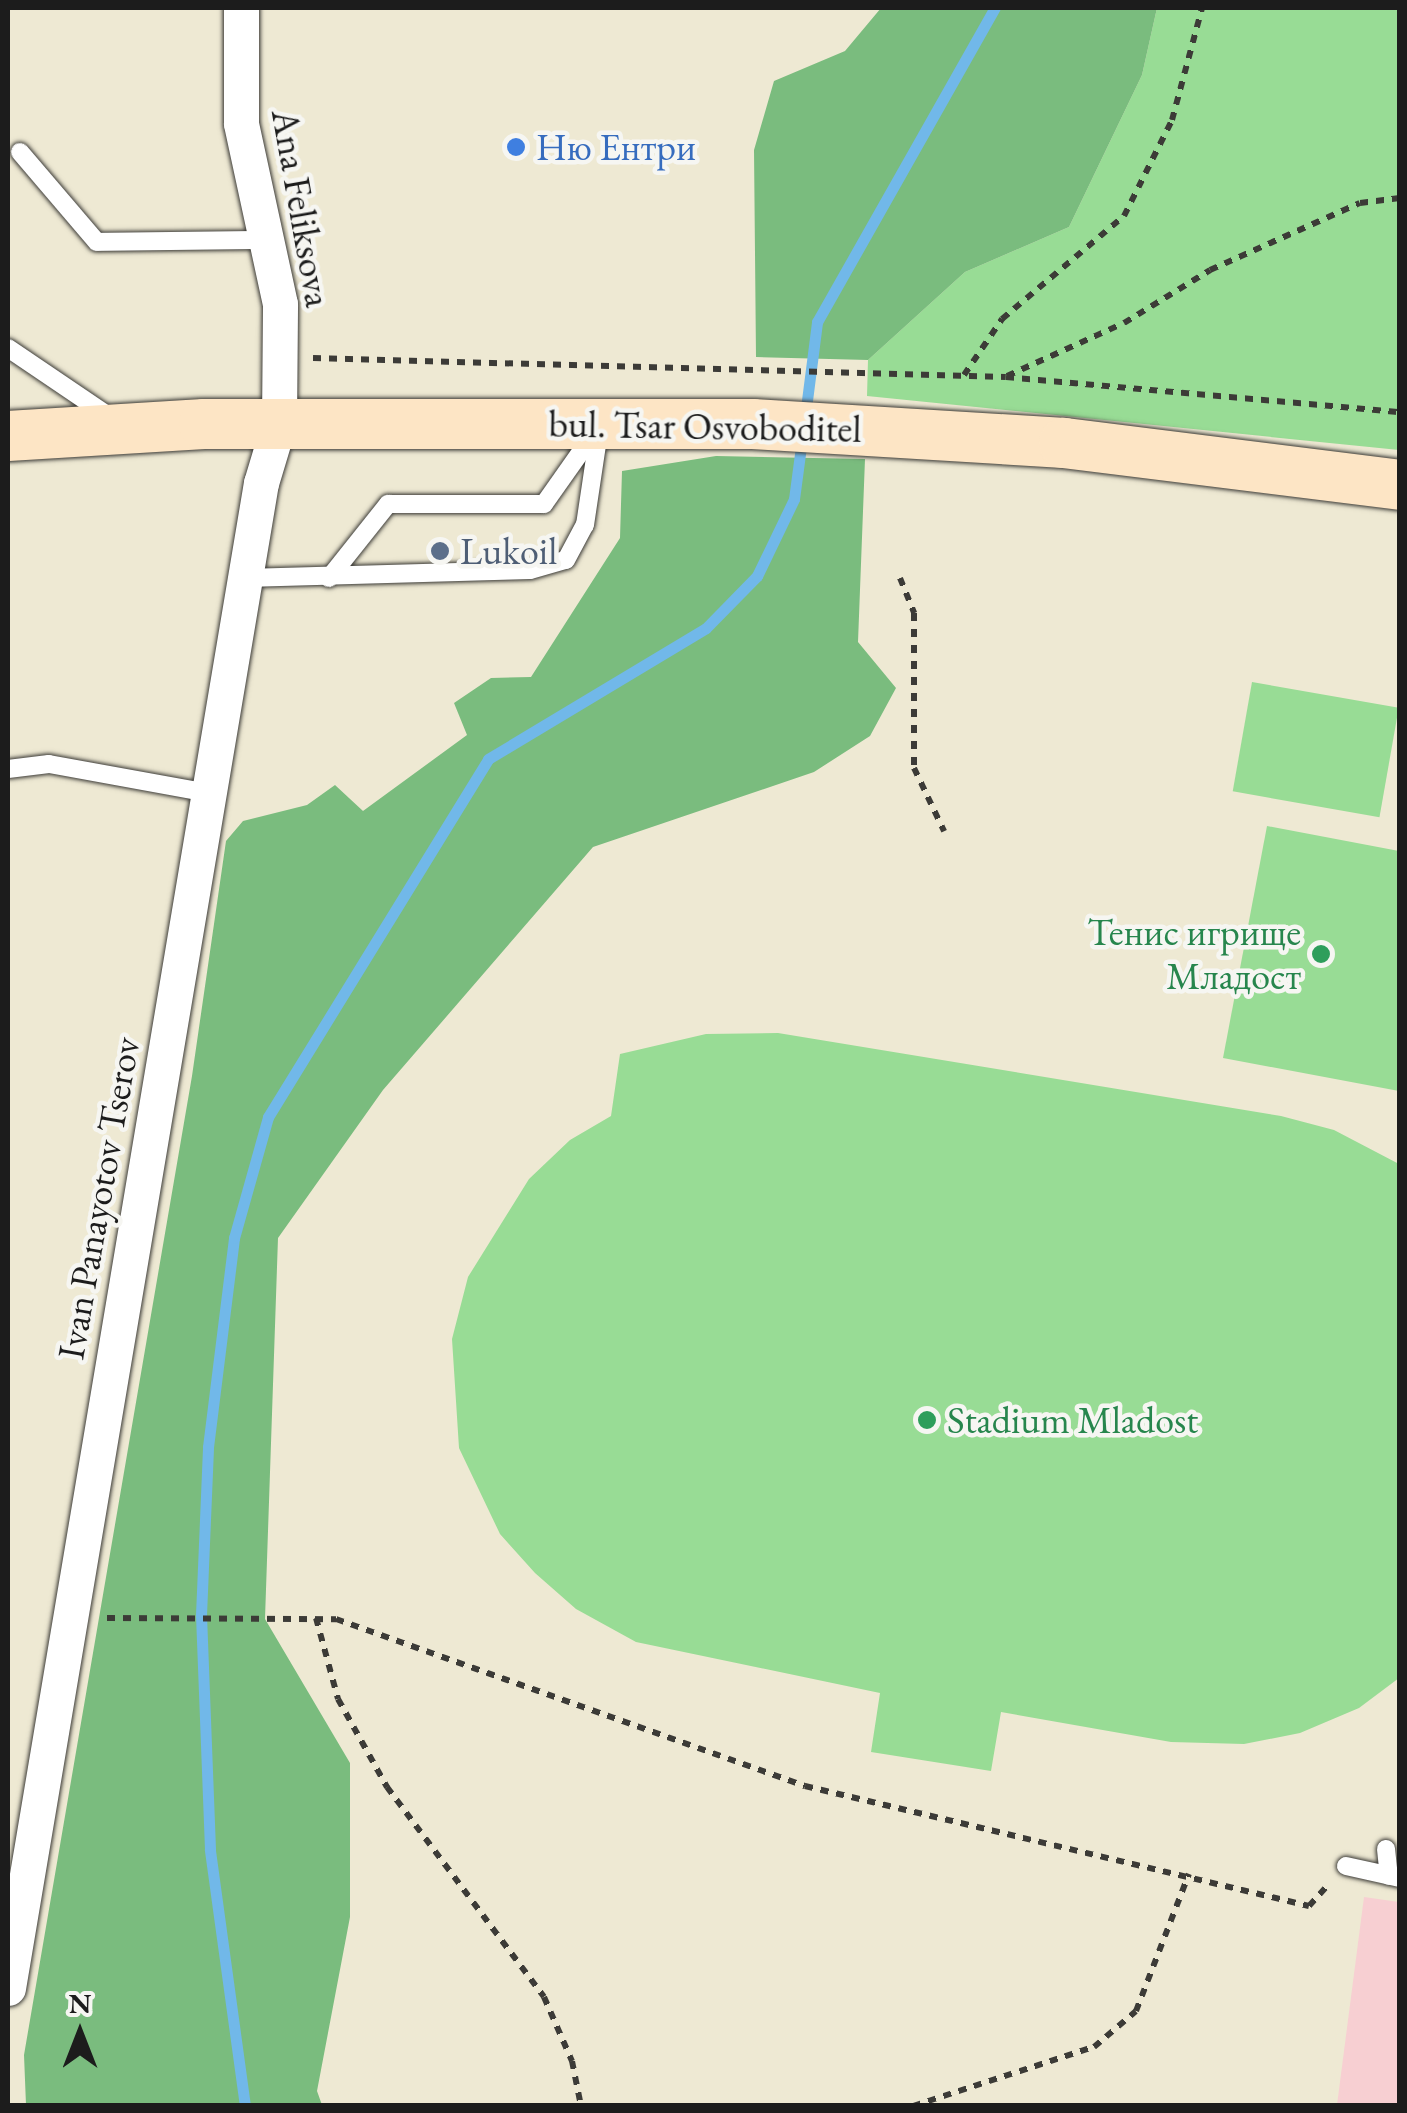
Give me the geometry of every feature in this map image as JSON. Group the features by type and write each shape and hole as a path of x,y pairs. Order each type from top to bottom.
{"main road":[{"name":"bul. Tsar Osvoboditel","path":"8,436 279,423 753,424 1064,442 1400,484"}],"street":[{"name":"Ana Feliksova","path":"241,8 241,123 280,304 279,423"},
{"name":"Ivan Panayotov Tserov","path":"8,1988 11,1946 71,1618 245,578 279,423"}],"lane":[{"path":"20,152 97,242 266,240"},
{"path":"8,348 126,428"},
{"path":"330,578 388,504 544,504 600,425"},
{"path":"245,578 530,570 566,560 586,524 600,425"},
{"path":"8,769 48,764 209,793"},
{"path":"1346,1866 1394,1877 1386,1849"}],"path":[{"path":"964,376 1002,319 1124,216 1172,120 1202,8"},
{"path":"1006,377 1124,322 1210,270 1360,203 1400,198"},
{"path":"280,357 1006,377 1400,412"},
{"path":"900,578 914,613 914,768 944,831"},
{"path":"71,1618 336,1618 805,1786 1189,1874 1309,1906 1346,1866"},
{"path":"316,1618 338,1699 386,1787 544,1998 572,2061 581,2106"},
{"path":"912,2106 1094,2047 1136,2011 1189,1874"}],"shaded area":[{"path":"1364,1897 1399,1902 1399,2105 1337,2105"}],"green space":[{"path":"881,8 1157,8 1142,75 1069,227 965,272 868,360 756,357 754,150 774,81 845,51"},
{"path":"1157,8 1399,8 1399,450 867,396 868,360 965,272 1069,227 1142,75"},
{"path":"716,456 865,459 858,642 896,688 870,736 814,772 593,847 383,1090 278,1238 265,1619 350,1763 350,1917 317,2091 322,2105 26,2105 24,2055 192,1076 226,841 243,821 307,805 335,785 363,811 467,735 454,703 491,678 531,677 620,538 622,471"},
{"name":"Тенис игрище Младост","path":"1252,682 1399,708 1379,817 1233,791"},
{"name":"Тенис игрище Младост","path":"1267,826 1399,851 1399,1091 1223,1058"},
{"name":"Stadium Mladost","path":"778,1033 1281,1116 1334,1130 1399,1164 1399,1678 1359,1708 1300,1733 1244,1744 1171,1742 1001,1712 991,1771 871,1752 880,1693 636,1642 576,1609 535,1573 500,1534 459,1448 452,1339 468,1277 529,1179 570,1140 611,1116 620,1054 706,1034"}],"waterway":[{"path":"805,416 817,322 995,8"},
{"path":"245,2106 210,1849 201,1615 208,1447 234,1238 268,1117 488,759 706,628 757,576 794,499 802,439"}],"place":[{"name":"Ню Ентри","path":"516,147"},
{"name":"Lukoil","path":"440,551"},
{"name":"Тенис игрище Младост","path":"1321,954"},
{"name":"Stadium Mladost","path":"927,1420"}]}
